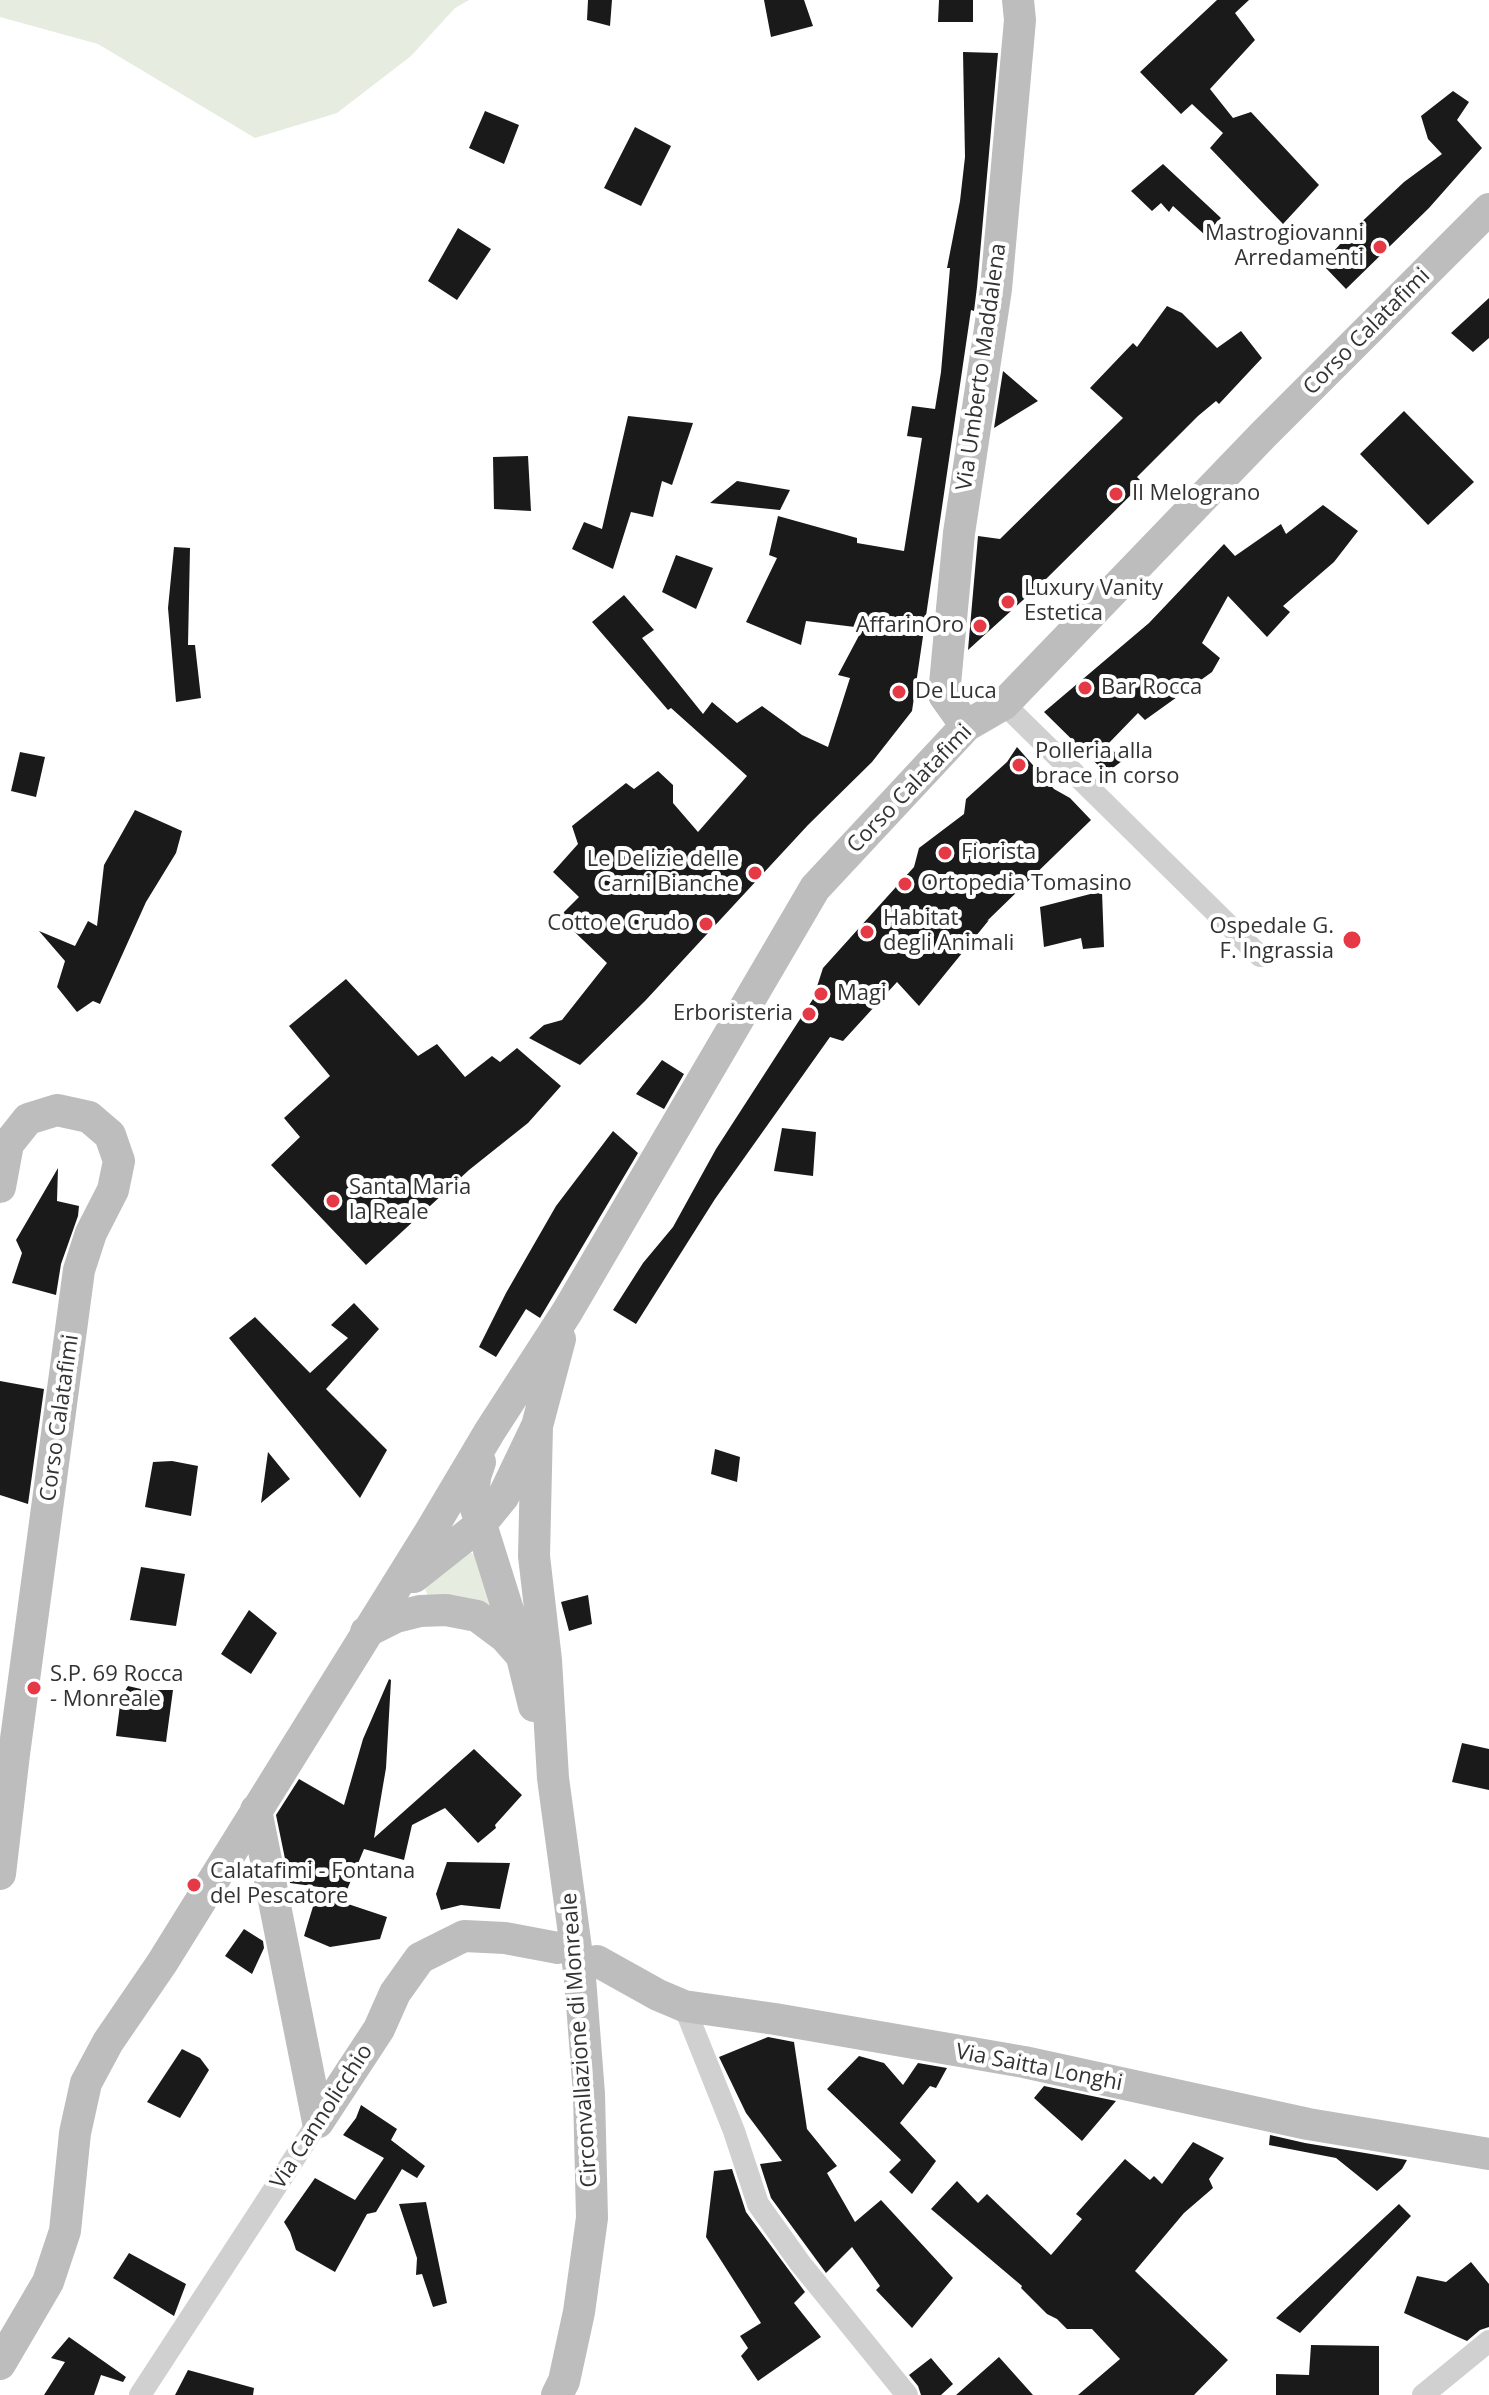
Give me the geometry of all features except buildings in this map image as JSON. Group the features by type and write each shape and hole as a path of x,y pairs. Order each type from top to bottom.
{"street":[{"name":"Via Umberto Maddalena","path":"966,726 944,695 959,533 996,289 1020,20 1018,0"},
{"name":"Corso Calatafimi","path":"567,1312 815,888 966,726 1004,704 1263,435 1489,209"},
{"path":"1004,704 1260,956"},
{"name":"Corso Calatafimi","path":"0,1187 8,1144 28,1119 57,1110 89,1117 110,1135 119,1161 113,1190 91,1233 79,1270 0,1874"},
{"path":"389,1598 481,1524 503,1497 537,1426 567,1312"},
{"path":"0,2364 48,2282 65,2231 75,2133 86,2083 108,2042 162,1963 490,1431 567,1312"},
{"path":"537,1426 534,1556 546,1660 553,1778"},
{"path":"490,1431 475,1477 473,1499 522,1655 553,1778"},
{"path":"430,1532 451,1523 481,1524 506,1535 534,1556"},
{"path":"366,1632 396,1617 420,1611 446,1610 477,1616 505,1637 522,1655"},
{"name":"Circonvallazione di Monreale","path":"553,1778 580,1978 589,2094 592,2218 579,2312 564,2381 557,2395"},
{"path":"256,1810 318,2122"},
{"name":"Via Cannolicchio","path":"140,2395 379,2029 395,1993 420,1958 464,1936 505,1938 558,1948"},
{"name":"Via Saitta Longhi","path":"597,1961 684,2006 1024,2062 1308,2124 1489,2154"},
{"path":"684,2006 734,2131 758,2204 800,2263 907,2395"},
{"path":"1423,2395 1489,2341"}],"shaded area":[{"path":"0,0 469,0 455,8 411,56 337,113 255,138 98,44 0,17"},
{"path":"468,1551 478,1557 498,1617 429,1598 425,1589 447,1566"}],"place":[{"name":"Mastrogiovanni Arredamenti","path":"1380,247"},
{"name":"Il Melograno","path":"1116,494"},
{"name":"Luxury Vanity Estetica","path":"1008,602"},
{"name":"AffarinOro","path":"980,626"},
{"name":"Bar Rocca","path":"1085,688"},
{"name":"De Luca","path":"899,692"},
{"name":"Polleria alla brace in corso","path":"1019,765"},
{"name":"Fiorista","path":"945,853"},
{"name":"Le Delizie delle Carni Bianche","path":"755,873"},
{"name":"Ortopedia Tomasino","path":"905,884"},
{"name":"Cotto e Crudo","path":"706,924"},
{"name":"Habitat degli Animali","path":"867,932"},
{"name":"Ospedale G. F. Ingrassia","path":"1352,940"},
{"name":"Magi","path":"821,994"},
{"name":"Erboristeria","path":"809,1014"},
{"name":"Santa Maria la Reale","path":"333,1201"},
{"name":"S.P. 69 Rocca - Monreale","path":"34,1688"},
{"name":"Calatafimi - Fontana del Pescatore","path":"194,1885"}]}
